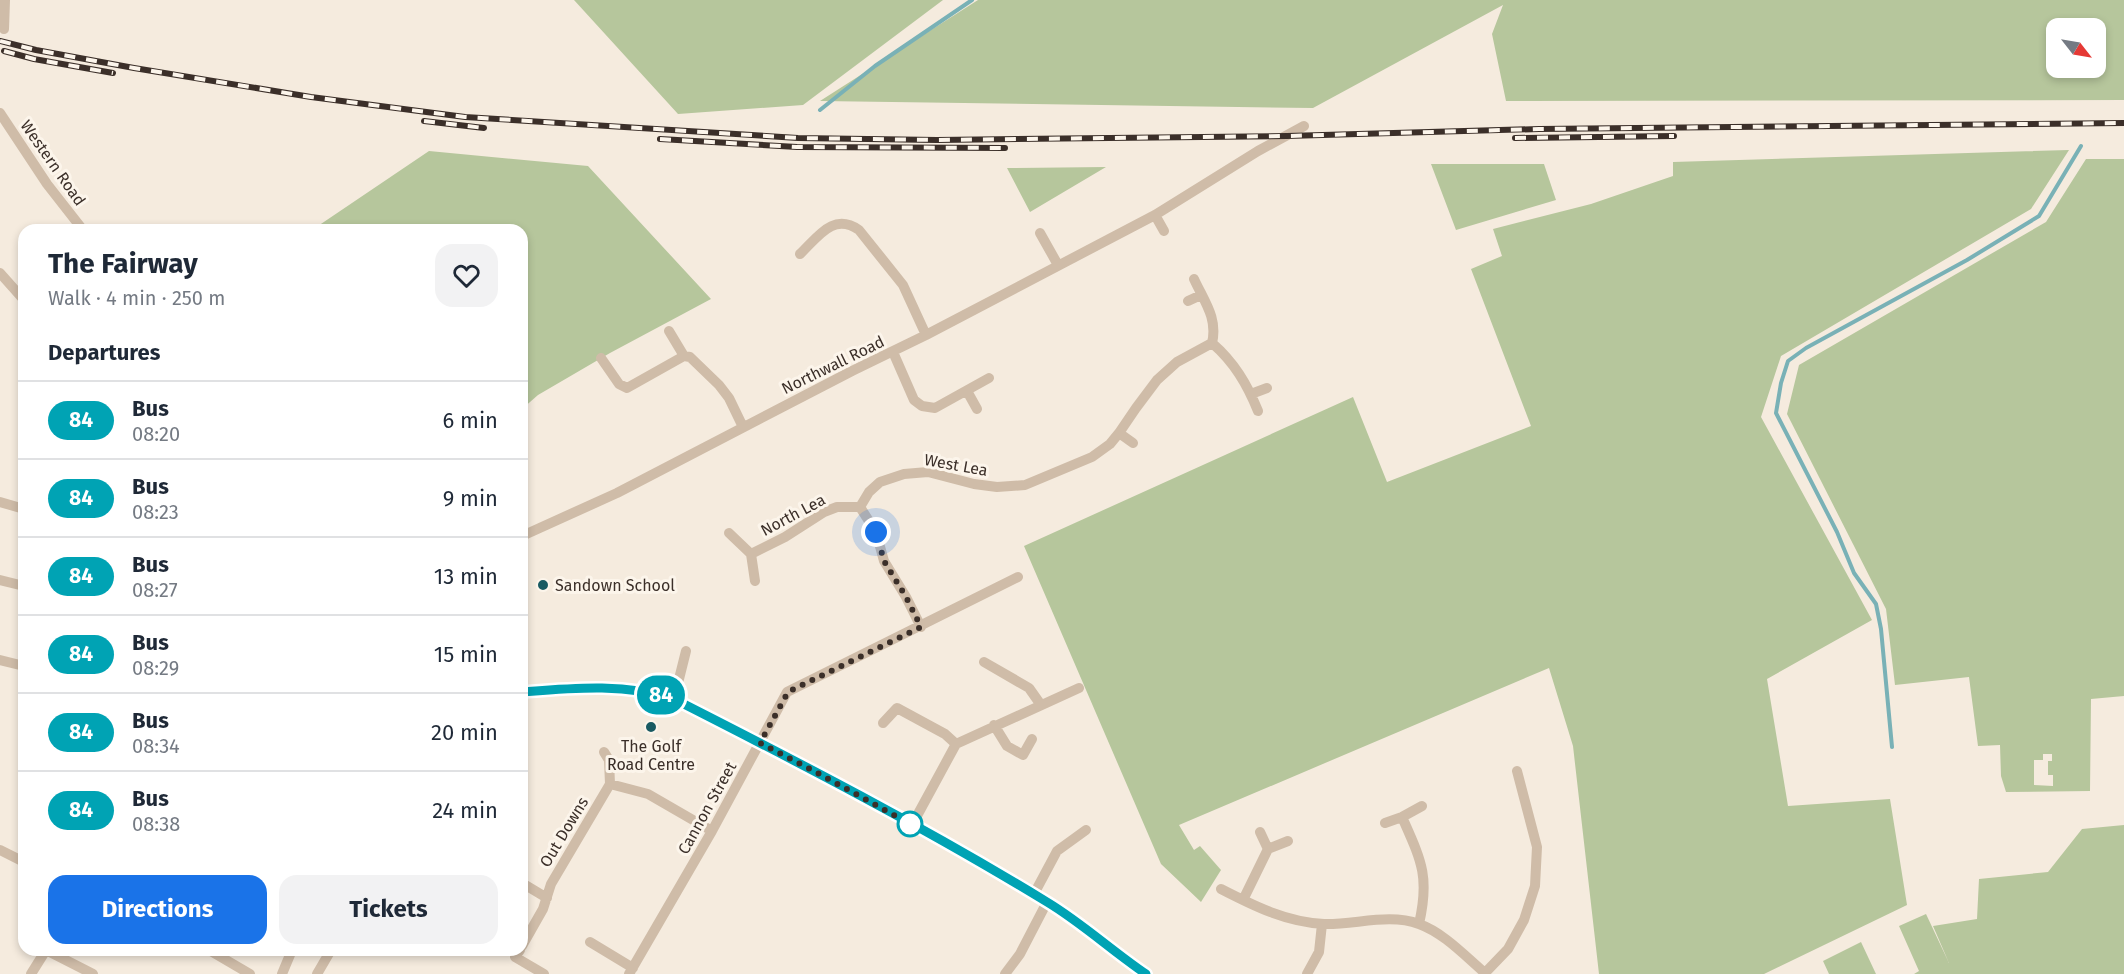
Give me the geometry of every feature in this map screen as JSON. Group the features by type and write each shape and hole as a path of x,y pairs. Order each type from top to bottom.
{"street":[{"path":"4,29 5,0"},
{"name":"Western Road","path":"0,114 47,184 78,224"},
{"name":"Northwall Road","path":"528,533 617,493 926,335 1155,214 1258,151 1304,126"},
{"path":"1155,214 1164,231"},
{"path":"800,254 828,228 842,223 851,224 859,230 903,285 926,335"},
{"path":"1040,233 1058,264"},
{"path":"0,273 18,293"},
{"path":"1194,279 1213,317 1212,343 1235,365 1258,411"},
{"path":"1188,301 1201,295"},
{"path":"669,331 684,356"},
{"name":"West Lea","path":"860,507 869,492 880,482 904,474 928,472 974,484 998,487 1025,485 1092,458 1110,444 1157,380 1177,362 1212,343"},
{"path":"893,352 914,400 922,406 935,408 990,378"},
{"path":"601,358 619,384 627,388 684,356 690,357 729,398 743,427"},
{"path":"1251,394 1267,388"},
{"path":"967,391 977,409"},
{"path":"1119,433 1133,443"},
{"path":"0,502 18,507"},
{"name":"North Lea","path":"751,554 785,537 824,512 837,507 860,507"},
{"path":"860,507 876,532 884,561 921,627"},
{"name":"North Lea","path":"729,533 751,554 755,581"},
{"name":"Cannon Street","path":"631,971 712,831 788,692 1018,577"},
{"path":"0,580 18,584"},
{"path":"674,699 686,651"},
{"path":"0,660 18,664"},
{"path":"984,662 1029,688 1041,705"},
{"path":"528,692 624,688 674,699 814,771 1034,894 1071,917 1146,974"},
{"path":"912,825 957,744 994,725 1079,688"},
{"path":"883,723 897,708 945,734 957,744"},
{"path":"994,725 1007,746 1023,755 1032,739"},
{"path":"604,752 609,760 610,783 648,794 712,831"},
{"path":"1221,889 1271,914 1322,924 1394,919 1419,924 1442,936 1484,974 1508,949 1524,920 1535,886 1537,847 1517,771"},
{"name":"Out Downs","path":"528,936 543,909 551,884 610,783"},
{"path":"1385,823 1422,806"},
{"path":"1402,817 1423,871 1425,892 1419,924"},
{"path":"1034,894 1057,851 1086,830"},
{"path":"1260,832 1268,849"},
{"path":"1243,900 1268,849 1288,841"},
{"path":"1,853 18,860"},
{"path":"528,887 547,898"},
{"path":"1005,974 1020,954 1047,902"},
{"path":"1307,974 1319,952 1322,924"},
{"path":"590,942 631,971"},
{"path":"31,974 42,956"},
{"path":"58,956 93,974"},
{"path":"220,956 250,974"},
{"path":"282,974 290,956"},
{"path":"317,974 328,956"},
{"name":"Out Downs","path":"516,956 544,974"},
{"path":"228,974 232,963"}],"green space":[{"path":"574,0 943,0 803,105 678,114"},
{"path":"978,0 2124,0 2124,100 1506,101 1492,34 1503,5 1313,108 820,101"},
{"path":"2069,150 2031,209 1781,356 1761,417 1872,620 1767,679 1788,806 1890,799 1907,905 1764,974 1599,974 1573,746 1549,668 1179,825 1194,850 1200,846 1221,870 1201,902 1161,864 1024,546 1353,397 1387,482 1531,426 1471,269 1502,256 1493,229 1591,204 1673,176 1673,162"},
{"path":"429,151 588,166 711,299 610,353 538,395 528,404 528,224 321,224"},
{"path":"2086,159 2124,159 2124,696 2091,699 2090,791 2006,792 2001,776 2000,745 1978,746 1969,677 1895,685 1886,609 1787,414 1799,365 2046,222","holes":["2043,754 2052,754 2052,761 2048,761 2048,775 2053,775 2053,786 2034,785 2034,760 2043,760"]},
{"path":"1431,164 1544,164 1556,200 1456,230"},
{"path":"1106,167 1030,212 1007,168"},
{"path":"2124,825 2124,974 1914,974 1919,971 1899,926 1926,914 1949,963 1933,926 1977,919 1979,879 2048,872 2082,829"},
{"path":"1861,942 1876,974 1829,974 1823,961"}],"waterway":[{"path":"820,110 875,66 972,0"},
{"path":"1892,747 1881,629 1876,604 1854,573 1837,532 1776,413 1781,383 1788,361 1806,348 1967,260 2039,216 2081,146"}],"railway":[{"path":"0,41 134,68 311,97 465,117 798,138 937,140 1287,136 1539,129 2124,123"},
{"path":"4,51 34,59 113,73"},
{"path":"424,121 484,128"},
{"path":"1515,138 1674,136"},
{"path":"660,139 797,147 1005,148"}],"bus line":[{"name":"84","path":"528,692 624,688 674,699 814,771 1011,880 1071,917 1146,974"}],"place":[{"name":"Sandown School","path":"543,585"},
{"name":"The Golf Road Centre","path":"651,727"}],"route":[{"path":"876,532 884,561 921,627 788,692 760,743 912,825 910,824"}]}
